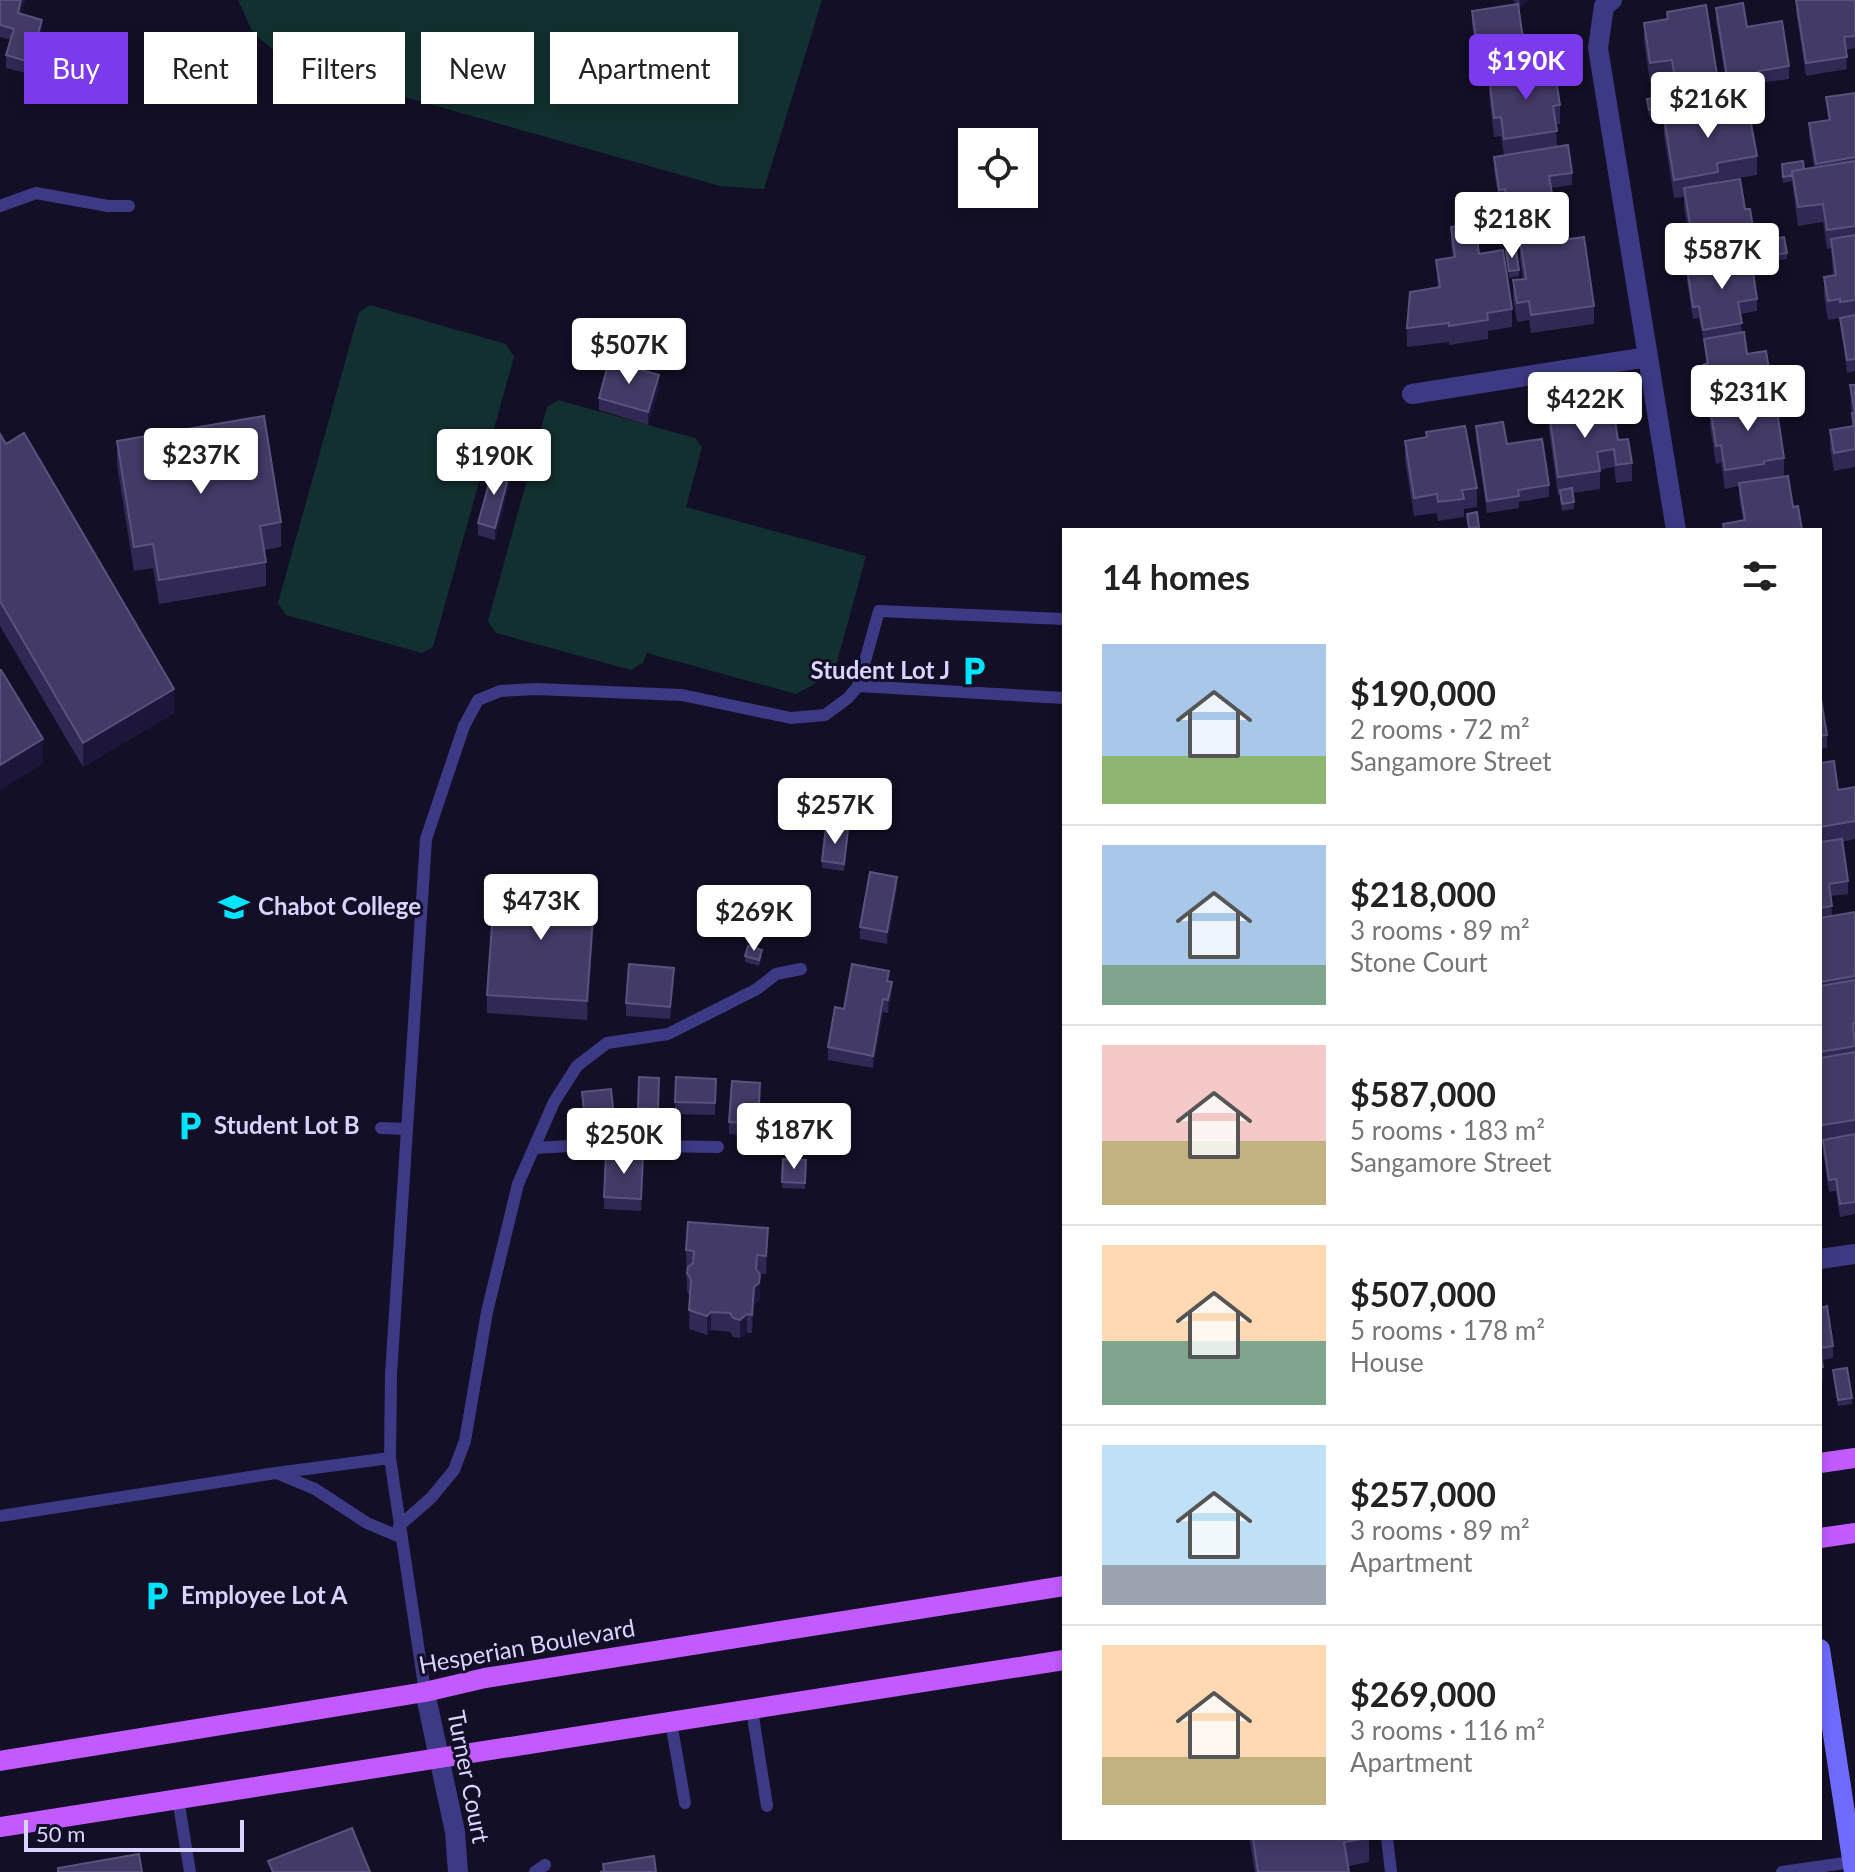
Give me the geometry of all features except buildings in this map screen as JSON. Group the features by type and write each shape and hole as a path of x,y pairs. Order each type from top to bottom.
{"main road":[{"path":"1822,1463 1855,1458"},
{"path":"1822,1538 1855,1533"},
{"name":"Hesperian Boulevard","path":"0,1761 425,1692 485,1678 1062,1586"},
{"path":"1822,1659 1848,1794 1853,1867"},
{"path":"0,1827 1062,1660"}],"street":[{"path":"1612,0 1604,6 1598,48 1676,528"},
{"path":"1412,394 1648,357"},
{"path":"1822,1259 1855,1254"},
{"name":"Turner Court","path":"425,1692 455,1832 458,1872"}],"lane":[{"path":"0,206 36,193 108,206 129,206"},
{"path":"425,1692 390,1458 391,1374 426,839 464,726 478,700 500,691 536,689 682,695 791,718 825,715 848,698 858,686 879,611 1062,619"},
{"path":"858,686 1062,698"},
{"path":"399,1531 454,1470 465,1441 487,1312 518,1184 554,1102 577,1066 607,1043 668,1034 757,989 776,974 801,969"},
{"path":"381,1128 407,1129"},
{"path":"535,1148 586,1145 718,1147"},
{"path":"0,1516 390,1458"},
{"path":"276,1473 315,1489 367,1523 399,1531"},
{"path":"752,1710 767,1806"},
{"path":"671,1722 685,1803"},
{"path":"178,1799 190,1872"},
{"path":"1387,1840 1391,1872"},
{"path":"1782,1872 1853,1867"}],"green space":[{"path":"238,0 822,0 764,189 720,186 429,104 534,104 534,32 421,32 421,102 405,97 405,32 273,32 273,50 257,36 257,32 253,32"},
{"path":"370,305 506,344 514,357 433,647 422,653 286,615 278,603 359,312"},
{"path":"558,400 695,438 702,447 686,507 866,556 834,673 796,694 647,653 643,663 631,670 496,633 488,621 547,407"}],"place":[{"name":"Student Lot J","path":"974,671"},
{"name":"Chabot College","path":"234,907"},
{"name":"Student Lot B","path":"190,1126"},
{"name":"Employee Lot A","path":"157,1596"}]}
